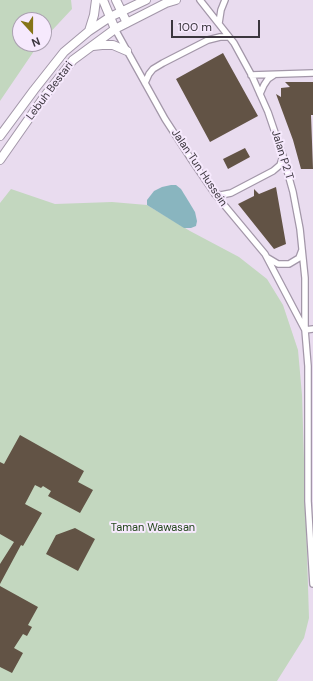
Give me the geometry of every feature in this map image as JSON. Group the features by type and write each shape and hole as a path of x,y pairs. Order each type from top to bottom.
{"main road":[{"path":"89,31 96,8 96,0"},
{"name":"Jalan Tun Hussein","path":"102,0 115,29"},
{"path":"116,0 127,23"},
{"name":"Lebuh Bestari","path":"0,136 64,52 89,31 110,17 146,0"},
{"name":"Lebuh Bestari","path":"0,160 44,97 73,60 115,29 166,3 176,0"},
{"path":"90,47 113,45 127,51"}],"street":[{"name":"Jalan P2 T","path":"200,0 229,37 251,75 268,112 293,192 305,278 305,330 308,366 308,501 313,584"},
{"path":"219,23 221,10 225,0"},
{"name":"Jalan Tun Hussein","path":"115,29 165,119 215,194 265,254 305,330"},
{"path":"145,84 153,69 163,63 208,40 220,37 229,37"},
{"path":"251,75 313,73"},
{"path":"260,94 264,84 274,75"},
{"path":"215,194 235,192 273,171 280,165 283,156"},
{"path":"265,254 273,262 278,264 289,264 299,258 302,253 302,248"},
{"path":"305,330 313,329"}],"green space":[{"path":"0,0 71,0 72,9 52,30 52,12 12,12 12,52 33,52 0,101"},
{"name":"Taman Wawasan","path":"11,189 55,204 112,202 147,205 190,231 239,257 267,279 283,305 298,350 302,395 309,618 304,638 277,681 0,681 0,203"}],"water":[{"path":"171,185 176,185 181,189 189,202 195,212 197,221 196,226 184,228 147,205 147,200 154,191"}],"building":[{"path":"223,53 258,116 210,142 176,79"},
{"path":"285,82 313,82 313,115 311,115 313,169 301,169 293,140 276,94 281,97 281,88 290,87"},
{"path":"245,148 250,157 228,169 223,159"},
{"path":"276,187 286,244 274,249 238,204 254,196 254,189 259,194"},
{"path":"20,435 84,471 78,482 93,490 80,513 48,496 51,491 43,486 41,488 35,485 25,504 42,513 23,546 21,545 0,584 0,564 14,542 0,534 0,462 4,464"},
{"path":"75,528 95,539 78,571 46,554 56,535"},
{"path":"0,586 38,607 28,625 32,627 27,636 23,634 14,648 23,653 12,673 0,667"}]}
